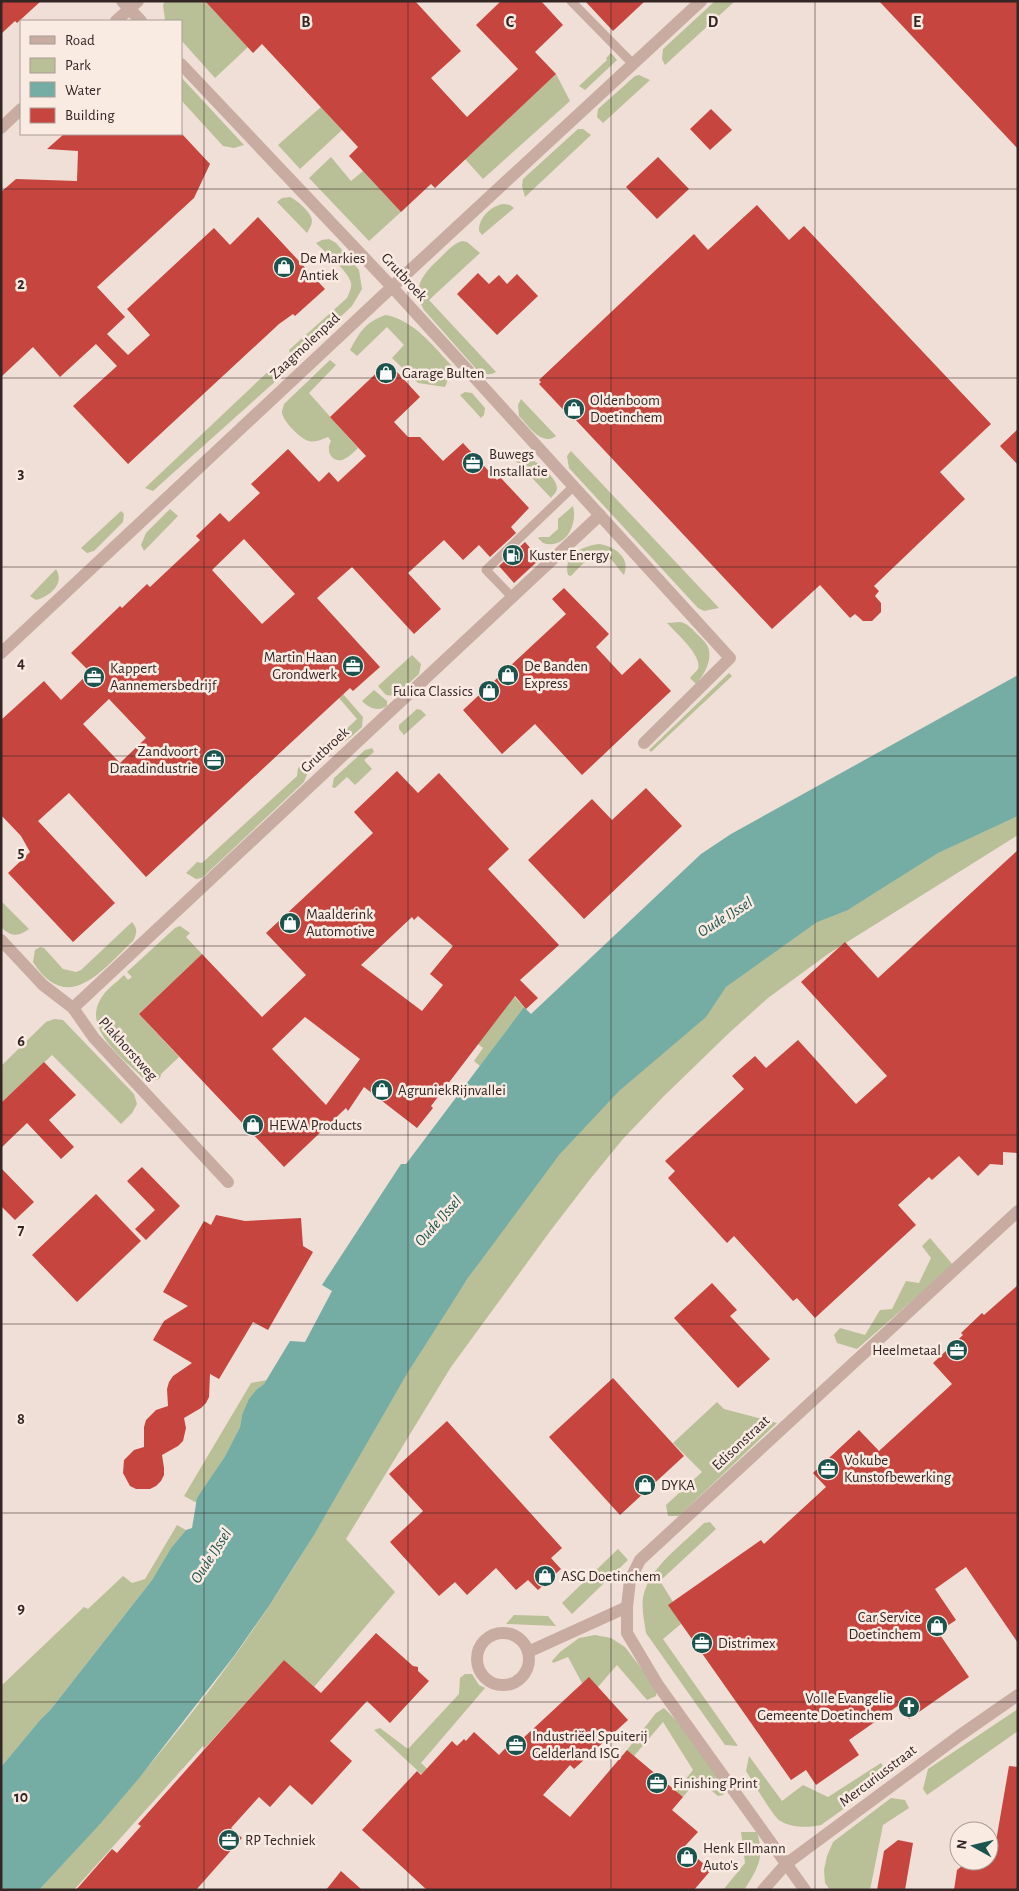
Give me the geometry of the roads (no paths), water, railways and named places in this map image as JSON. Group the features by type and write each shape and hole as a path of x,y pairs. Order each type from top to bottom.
{"street":[{"name":"Zaagmolenpad","path":"1,653 698,2"},
{"path":"117,20 130,4 140,20"},
{"name":"Grutbroek","path":"182,65 392,287 730,658 644,743"},
{"path":"1,128 20,110"},
{"name":"Grutbroek","path":"73,1008 600,515"},
{"name":"Plakhorstweg","path":"1,940 43,985 73,1008 94,1038 228,1182"},
{"name":"Edisonstraat","path":"805,1890 658,1684 627,1633 630,1580 640,1560 1018,1211"},
{"path":"528,1652 627,1607"},
{"path":"506,1633 513,1635 521,1640 528,1652 529,1663 526,1671 512,1684 500,1685 491,1682 482,1674 477,1666 480,1646 486,1639 497,1634 506,1633"},
{"name":"Mercuriusstraat","path":"763,1890 786,1864 923,1762 1018,1695"}],"lane":[{"path":"571,1 632,64"},
{"path":"512,597 486,570 574,486"}],"water":[{"name":"Oude IJssel","path":"1018,675 1018,816 938,853 846,911 817,922 726,987 706,1017 619,1091 559,1155 468,1278 408,1372 314,1535 269,1606 234,1656 140,1777 39,1890 1,1890 1,1767 51,1709 152,1580 171,1548 186,1530 192,1528 197,1498 224,1458 240,1427 242,1415 249,1399 264,1384 290,1341 305,1342 332,1291 322,1285 401,1164 406,1164 524,1007 531,1014 701,854 731,834"}],"place":[{"name":"De Markies Antiek","path":"284,267"},
{"name":"Garage Bulten","path":"386,373"},
{"name":"Oldenboom Doetinchem","path":"574,409"},
{"name":"Buwegs Installatie","path":"473,463"},
{"name":"Kuster Energy","path":"513,555"},
{"name":"Martin Haan Grondwerk","path":"353,666"},
{"name":"De Banden Express","path":"508,675"},
{"name":"Kappert Aannemersbedrijf","path":"94,677"},
{"name":"Fulica Classics","path":"489,691"},
{"name":"Zandvoort Draadindustrie","path":"214,760"},
{"name":"Maalderink Automotive","path":"290,923"},
{"name":"AgruniekRijnvallei","path":"382,1090"},
{"name":"HEWA Products","path":"253,1125"},
{"name":"Heelmetaal","path":"957,1350"},
{"name":"Vokube Kunstofbewerking","path":"828,1469"},
{"name":"DYKA","path":"645,1485"},
{"name":"ASG Doetinchem","path":"545,1576"},
{"name":"Car Service Doetinchem","path":"937,1626"},
{"name":"Distrimex","path":"702,1643"},
{"name":"Volle Evangelie Gemeente Doetinchem","path":"909,1707"},
{"name":"Industriëel Spuiterij Gelderland ISG","path":"516,1745"},
{"name":"Finishing Print","path":"657,1783"},
{"name":"RP Techniek","path":"229,1840"},
{"name":"Henk Ellmann Auto's","path":"687,1857"}]}
